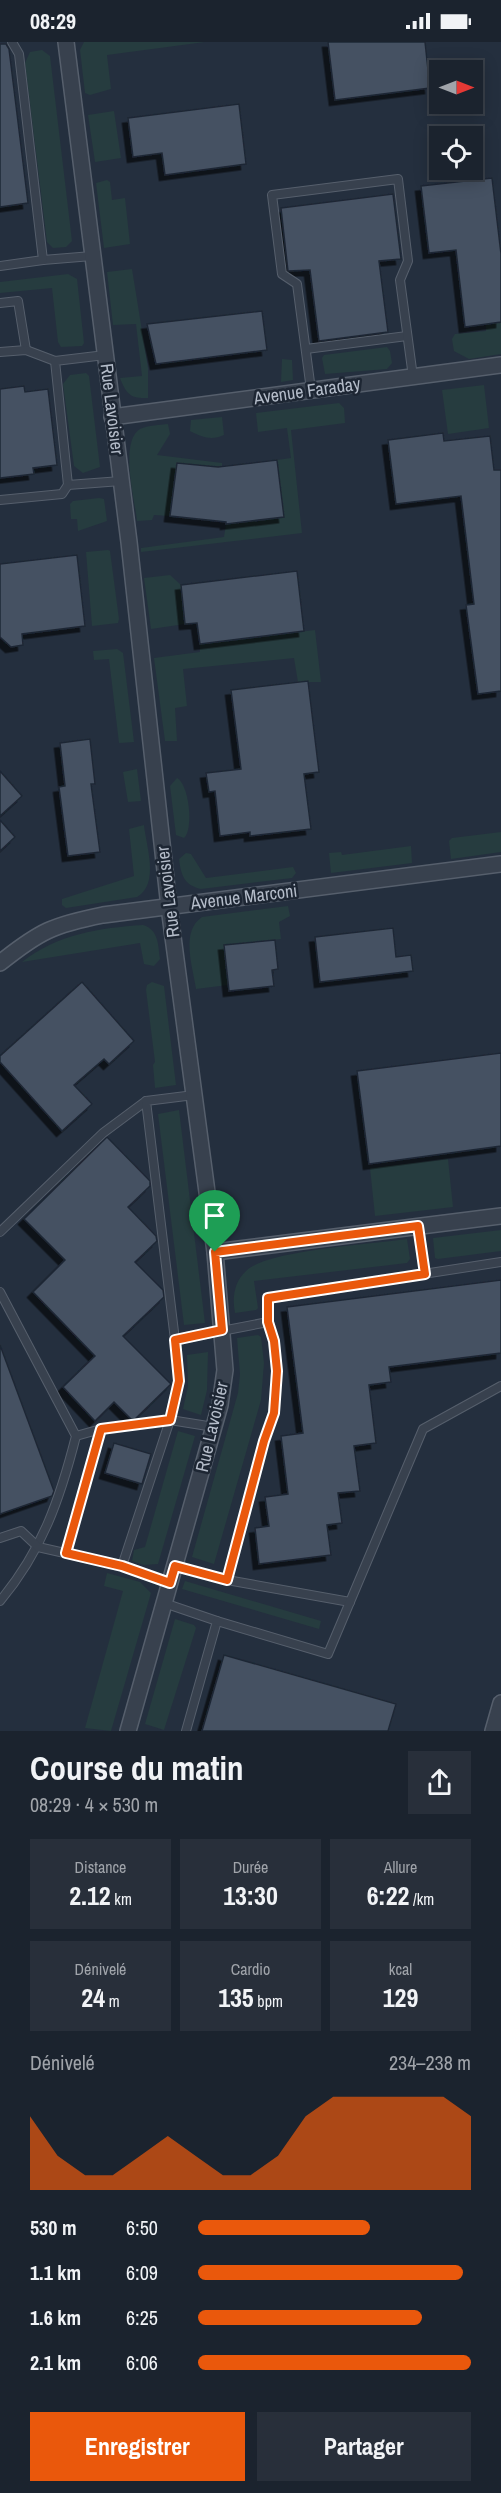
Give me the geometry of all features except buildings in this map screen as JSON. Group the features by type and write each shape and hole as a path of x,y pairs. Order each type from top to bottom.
{"street":[{"name":"Rue Lavoisier","path":"66,42 121,481 169,907 215,1252 225,1370 214,1427 128,1731"},
{"name":"Avenue Faraday","path":"112,417 501,365"},
{"name":"Avenue Marconi","path":"0,963 33,936 62,924 169,907 501,864"},
{"path":"215,1252 501,1216"},
{"path":"493,1731 501,1703"}],"lane":[{"path":"12,42 19,54 44,260"},
{"path":"311,390 297,284 282,274 272,195 398,179 408,261 400,280 413,377"},
{"path":"0,266 93,256"},
{"path":"0,303 18,301 26,351"},
{"path":"306,349 407,336"},
{"path":"0,351 26,351 55,361 105,356"},
{"path":"0,500 62,494 68,485 55,361"},
{"path":"68,485 121,481"},
{"path":"0,1232 103,1133 146,1101 194,1095"},
{"path":"122,1566 170,1420 179,1381 146,1101"},
{"path":"418,1226 425,1274"},
{"path":"227,1580 264,1441 274,1413 277,1371 274,1341 268,1322 268,1298 501,1262"},
{"path":"0,1292 76,1436 61,1496 38,1547 3,1592 0,1601"},
{"path":"175,1340 268,1322"},
{"path":"164,1604 328,1654 423,1429 501,1386"},
{"path":"76,1436 101,1429 170,1420 214,1427"},
{"path":"66,1553 101,1429"},
{"path":"0,1538 21,1531 38,1547 122,1566 170,1583"},
{"path":"175,1566 227,1580 350,1602"},
{"path":"186,1731 217,1621"}],"green space":[{"path":"84,42 205,42 107,55 111,89 90,95 85,93 80,50"},
{"path":"42,50 50,56 72,241 66,247 53,248 47,242 25,63 30,52"},
{"path":"114,111 121,158 95,162 88,115"},
{"path":"107,180 110,182 112,200 125,198 130,244 104,248 96,183"},
{"path":"132,269 148,368 148,398 137,398 130,394 120,378 142,376 136,324 113,325 107,272"},
{"path":"68,274 77,279 84,343 82,346 61,347 58,342 52,288 0,293 0,282"},
{"path":"501,322 501,354 469,359 454,351 452,339 455,334 486,331 486,324"},
{"path":"387,347 392,363 387,369 325,374 322,358 324,355"},
{"path":"282,359 292,360 293,380 281,382"},
{"path":"86,373 89,376 100,467 83,473 74,466 63,384 70,375"},
{"path":"484,385 489,428 448,434 442,390"},
{"path":"339,403 344,408 345,423 291,430 302,533 141,552 141,548 224,537 226,524 284,517 277,460 291,458 287,428 258,432 256,413"},
{"path":"222,417 224,435 207,438 190,431 191,420"},
{"path":"168,424 170,434 157,455 222,463 222,467 177,463 170,516 154,515 152,520 137,521 130,472 130,446 140,429"},
{"path":"104,499 107,521 78,531 77,519 71,519 70,504 73,501"},
{"path":"110,551 119,619 118,623 92,626 86,552"},
{"path":"170,575 181,585 185,624 151,629 144,578"},
{"path":"315,630 321,682 298,682 294,658 183,669 187,706 175,708 177,741 165,741 154,658 200,652 200,644"},
{"path":"117,649 123,653 134,742 119,743 109,659 94,660 93,651"},
{"path":"137,769 141,801 128,802 123,772"},
{"path":"177,778 185,789 189,807 189,826 184,838 176,835 170,786"},
{"path":"144,825 150,874 144,891 137,897 66,908 62,905 62,899 134,876 129,829"},
{"path":"501,832 501,852 451,859 449,841 452,838"},
{"path":"411,846 412,863 331,873 329,853 341,852 342,855"},
{"path":"186,853 191,854 206,878 293,867 296,873 292,878 201,889 187,882 182,874 179,859"},
{"path":"288,906 290,916 279,922 281,939 224,945 228,985 196,989 190,950 191,931 195,923 202,917"},
{"path":"143,925 152,930 157,939 160,959 154,966 144,964 140,943 22,962 50,945 79,934"},
{"path":"152,982 164,986 176,1085 155,1088 153,1065 155,1062 146,990 147,985"},
{"path":"179,1110 205,1323 184,1325 158,1114"},
{"path":"448,1159 453,1207 375,1216 370,1168"},
{"path":"501,1230 501,1251 435,1258 433,1238"},
{"path":"407,1239 410,1259 407,1263 254,1281 258,1308 235,1313 236,1285 246,1271 258,1264 297,1253"},
{"path":"258,1335 261,1337 264,1363 261,1400 214,1564 192,1557 238,1393 240,1374 237,1338"},
{"path":"208,1352 207,1390 201,1415 183,1409 188,1386 187,1355"},
{"path":"178,1431 195,1436 158,1564 144,1565 132,1561 134,1550 145,1547"},
{"path":"107,1573 140,1582 151,1593 111,1731 85,1728 123,1591 104,1586"},
{"path":"185,1581 321,1621 319,1629 182,1589"},
{"path":"175,1619 194,1625 196,1628 164,1730 145,1724"}],"route":[{"path":"418,1226 425,1274 268,1298 268,1322 274,1341 277,1371 274,1413 264,1441 227,1580 175,1566 170,1583 122,1566 66,1553 101,1429 170,1420 179,1381 175,1340 222,1330 215,1252 418,1226"}]}
